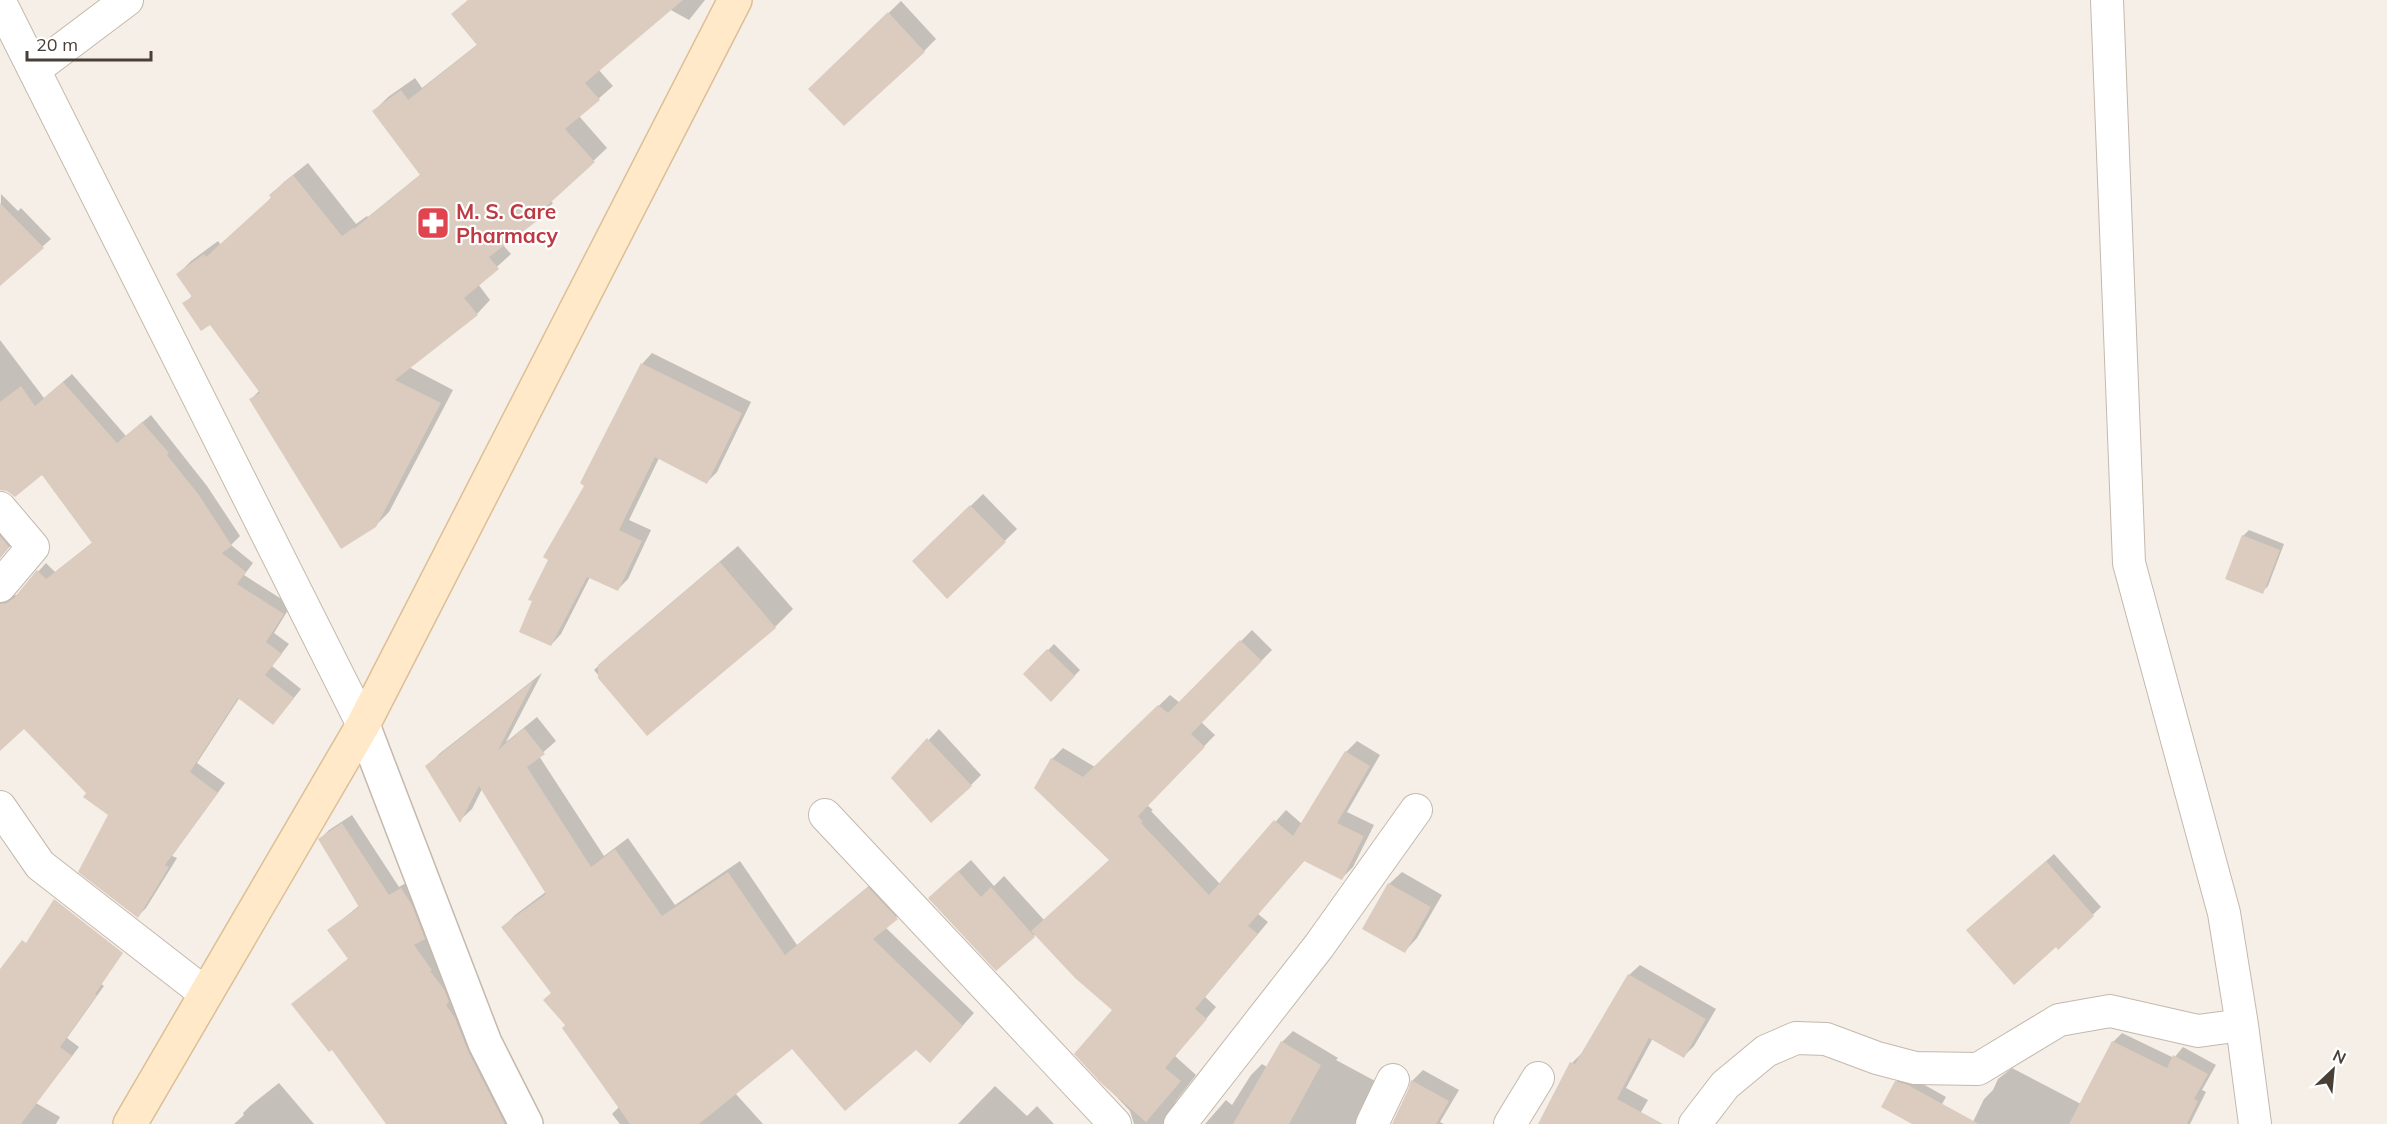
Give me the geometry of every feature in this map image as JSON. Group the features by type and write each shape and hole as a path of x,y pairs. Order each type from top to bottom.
{"main road":[{"path":"130,1124 363,725 735,0"}],"street":[{"path":"34,70 127,0"},
{"path":"2107,0 2129,563 2224,913 2255,1124"},
{"path":"0,2 363,725 485,1043 526,1124"},
{"path":"0,508 33,548 0,586"},
{"path":"0,807 40,865 206,994"},
{"path":"1180,1124 1319,946 1416,810"},
{"path":"825,815 1115,1124"},
{"path":"1706,1120 1725,1085 1766,1051 1796,1038 1826,1039 1877,1058 1915,1068 1978,1069 2059,1020 2110,1011 2198,1031 2242,1024"},
{"path":"1510,1124 1538,1078"},
{"path":"1372,1124 1393,1080"}],"building":[{"path":"468,0 683,0 585,83 600,100 565,129 595,162 538,214 541,218 489,257 499,269 464,298 478,315 395,380 441,403 376,527 341,549 249,399 260,393 210,325 201,331 182,303 192,297 176,274 204,254 206,257 271,198 269,195 293,175 342,236 354,229 420,175 372,111 401,90 408,100 477,45 451,14"},
{"path":"888,12 925,52 844,126 808,89"},
{"path":"0,203 44,248 0,286"},
{"path":"641,363 742,413 707,484 655,457 619,530 642,541 618,591 587,577 551,646 519,632 532,601 528,600 548,560 543,557 584,486 580,483"},
{"path":"63,382 117,443 142,422 169,453 167,455 199,495 232,546 222,553 246,572 237,584 284,614 266,642 282,654 265,675 294,698 273,725 238,698 190,772 218,793 165,865 169,867 138,918 78,872 108,815 83,797 86,793 24,729 0,751 0,604 7,603 14,598 37,570 46,579 92,543 42,475 15,497 7,491 0,490 0,402 21,386 35,406"},
{"path":"970,505 1006,542 947,599 912,561"},
{"path":"2242,535 2280,550 2263,594 2225,579"},
{"path":"0,536 9,547 0,558"},
{"path":"720,562 776,628 647,736 598,678 598,665"},
{"path":"1240,640 1262,661 1191,734 1205,747 1138,816 1143,822 1141,823 1209,895 1274,820 1293,836 1345,751 1370,766 1337,823 1364,836 1342,880 1304,861 1248,926 1258,934 1195,1009 1207,1019 1165,1068 1181,1081 1146,1122 1101,1083 1074,1054 1112,1010 1075,978 1031,931 1109,860 1034,788 1051,758 1083,777 1158,705 1168,713"},
{"path":"1047,649 1075,676 1051,702 1023,674"},
{"path":"534,680 498,750 524,728 545,754 527,767 591,867 615,849 662,916 728,872 785,955 868,887 898,919 873,939 963,1026 930,1063 916,1050 845,1111 792,1049 699,1124 630,1124 562,1028 565,1025 543,1000 551,993 501,927 546,894 479,786 460,823 425,766"},
{"path":"927,738 972,786 931,823 891,778"},
{"path":"342,823 389,895 401,888 412,905 425,939 414,945 444,989 449,1002 446,1005 455,1018 468,1051 505,1124 386,1124 332,1050 329,1052 291,1004 348,959 327,930 359,907 318,839"},
{"path":"2046,861 2094,916 2058,950 2056,947 2014,985 1966,930"},
{"path":"958,871 981,897 991,887 1035,937 996,971 928,898"},
{"path":"1388,883 1431,907 1405,953 1362,929"},
{"path":"54,899 123,953 60,1047 72,1056 21,1124 0,1124 0,969 22,940 26,943"},
{"path":"1628,974 1706,1019 1684,1058 1649,1038 1617,1099 1663,1124 1538,1124 1570,1062 1575,1064"},
{"path":"1281,1041 1321,1065 1289,1124 1233,1124"},
{"path":"2112,1041 2167,1068 2173,1055 2208,1074 2194,1099 2198,1101 2187,1124 2069,1124"},
{"path":"1411,1080 1449,1101 1436,1124 1392,1124"},
{"path":"1895,1081 1908,1085 1979,1124 1912,1124 1881,1107"}],"place":[{"name":"M. S. Care Pharmacy","path":"433,223"}]}
